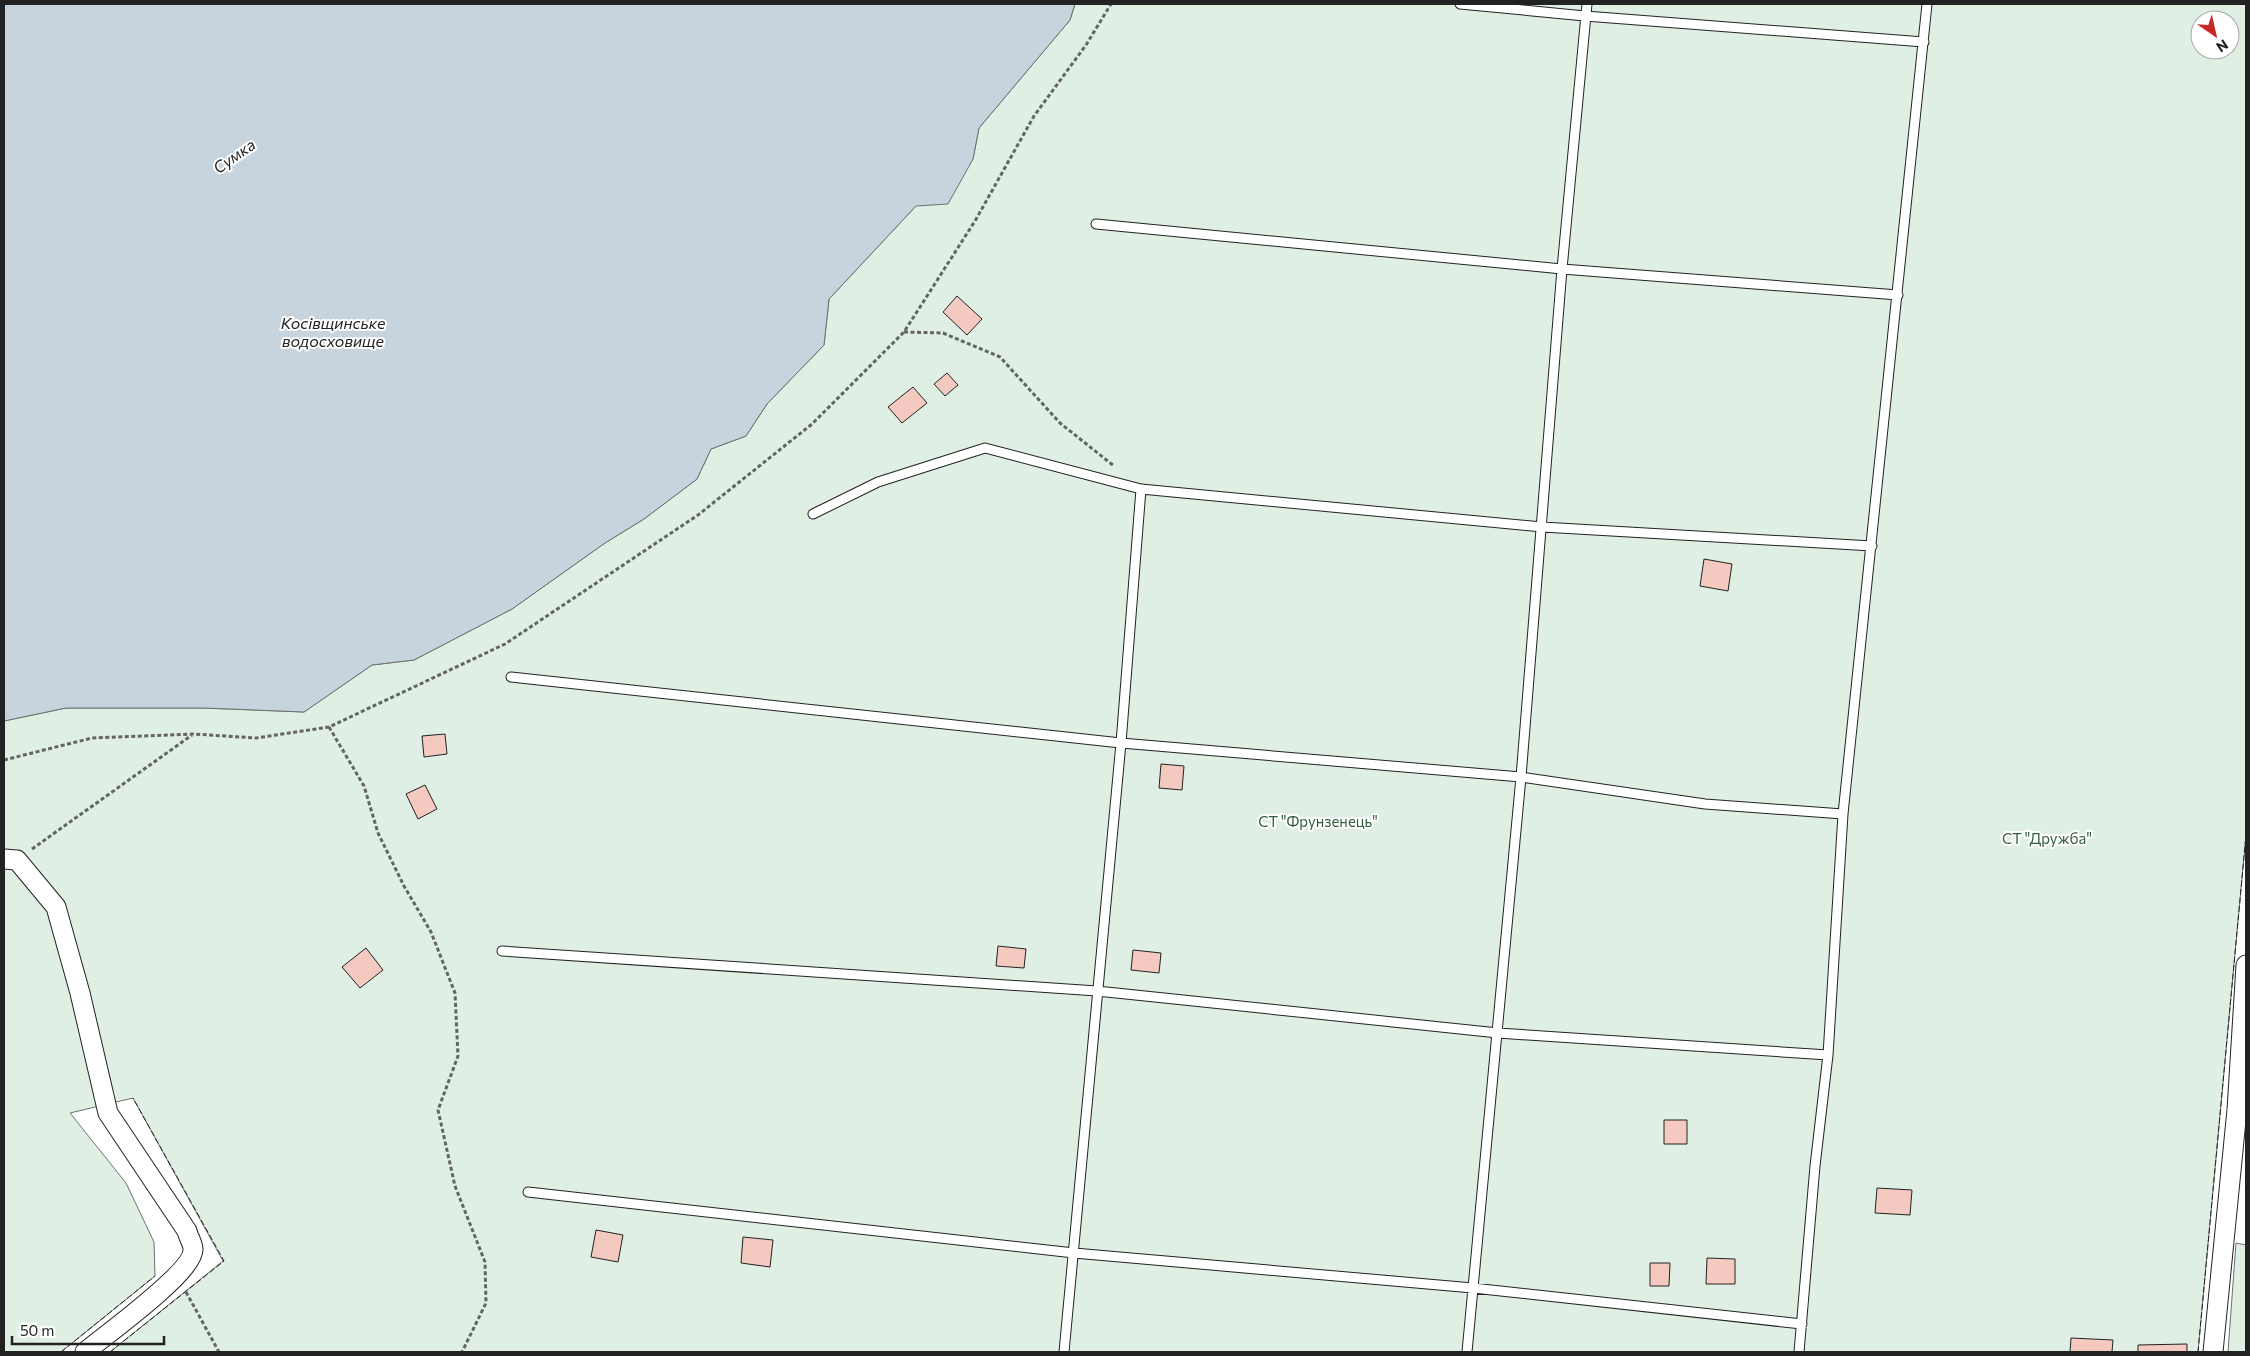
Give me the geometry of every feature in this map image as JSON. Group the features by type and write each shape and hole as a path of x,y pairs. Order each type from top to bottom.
{"street":[{"path":"10,859 56,907 80,993 108,1114 187,1231 193,1249 190,1260 178,1276 85,1352"},
{"path":"2213,1352 2236,1110 2246,965"}],"lane":[{"path":"1460,4 1585,16 1924,42"},
{"path":"1467,1352 1521,777 1562,269 1587,4"},
{"path":"1799,1352 1828,1056 1843,814 1927,4"},
{"path":"1096,224 1562,269 1898,294"},
{"path":"813,514 878,482 985,448 1141,489 1542,527 1872,546"},
{"path":"1064,1352 1121,743 1141,489"},
{"path":"511,677 1121,743 1521,777 1705,804 1843,814"},
{"path":"502,951 1097,990 1498,1033 1828,1056"},
{"path":"528,1192 1074,1253 1473,1288 1802,1324"}],"path":[{"path":"4,760 92,738 193,734 256,738 329,727 505,644 698,515 812,424 904,332 975,221 1034,116 1086,45 1110,4"},
{"path":"904,332 943,333 1000,357 1060,423 1141,489"},
{"path":"329,727 364,786 378,833 404,886 431,932 455,993 458,1056 438,1110 455,1186 485,1262 486,1304 462,1352"},
{"path":"10,859 193,734"},
{"path":"178,1276 219,1352"}],"green space":[{"name":"СТ \"Фрунзенець\"","path":"1075,4 2246,4 2246,835 2198,1352 110,1352 223,1261 133,1098 70,1113 126,1183 154,1242 155,1276 61,1352 4,1352 4,721 66,708 204,708 304,712 372,665 414,660 512,609 605,543 644,519 697,479 711,449 746,436 767,404 824,345 829,299 916,206 973,159 979,128 1070,20"},
{"path":"2236,1243 2246,1245 2246,1352 2228,1352"}],"water":[{"name":"Косівщинське водосховище","path":"4,4 1075,4 1070,20 979,128 973,159 948,204 916,206 829,299 824,345 767,404 746,436 711,449 697,479 644,519 605,543 512,609 414,660 372,665 304,712 204,708 66,708 4,721"}],"building":[{"path":"957,296 982,319 967,335 943,312"},
{"path":"947,373 958,385 945,396 934,384"},
{"path":"913,387 927,403 902,423 888,407"},
{"path":"1704,559 1732,564 1728,591 1700,586"},
{"path":"445,734 447,754 424,757 422,736"},
{"path":"1161,764 1184,766 1182,790 1159,788"},
{"path":"425,785 437,809 418,819 406,794"},
{"path":"998,946 1026,949 1024,968 996,966"},
{"path":"366,948 383,970 360,988 342,967"},
{"path":"1133,950 1161,953 1159,973 1131,970"},
{"path":"1664,1120 1687,1120 1687,1144 1664,1144"},
{"path":"1877,1188 1912,1190 1910,1215 1875,1213"},
{"path":"596,1230 623,1235 618,1262 591,1257"},
{"path":"743,1237 773,1240 770,1267 741,1263"},
{"path":"1707,1258 1735,1259 1735,1284 1706,1284"},
{"path":"1650,1263 1670,1263 1669,1286 1650,1286"},
{"path":"2071,1338 2113,1340 2112,1352 2070,1352"},
{"path":"2187,1344 2187,1352 2138,1352 2138,1345"}],"fence":[{"path":"2198,1352 2246,835"},
{"path":"110,1352 224,1261 133,1098"},
{"path":"61,1352 155,1276"}],"water label":[{"name":"Сумка","path":"234,156"}],"park label":[{"name":"СТ \"Дружба\"","path":"2047,839"}]}
